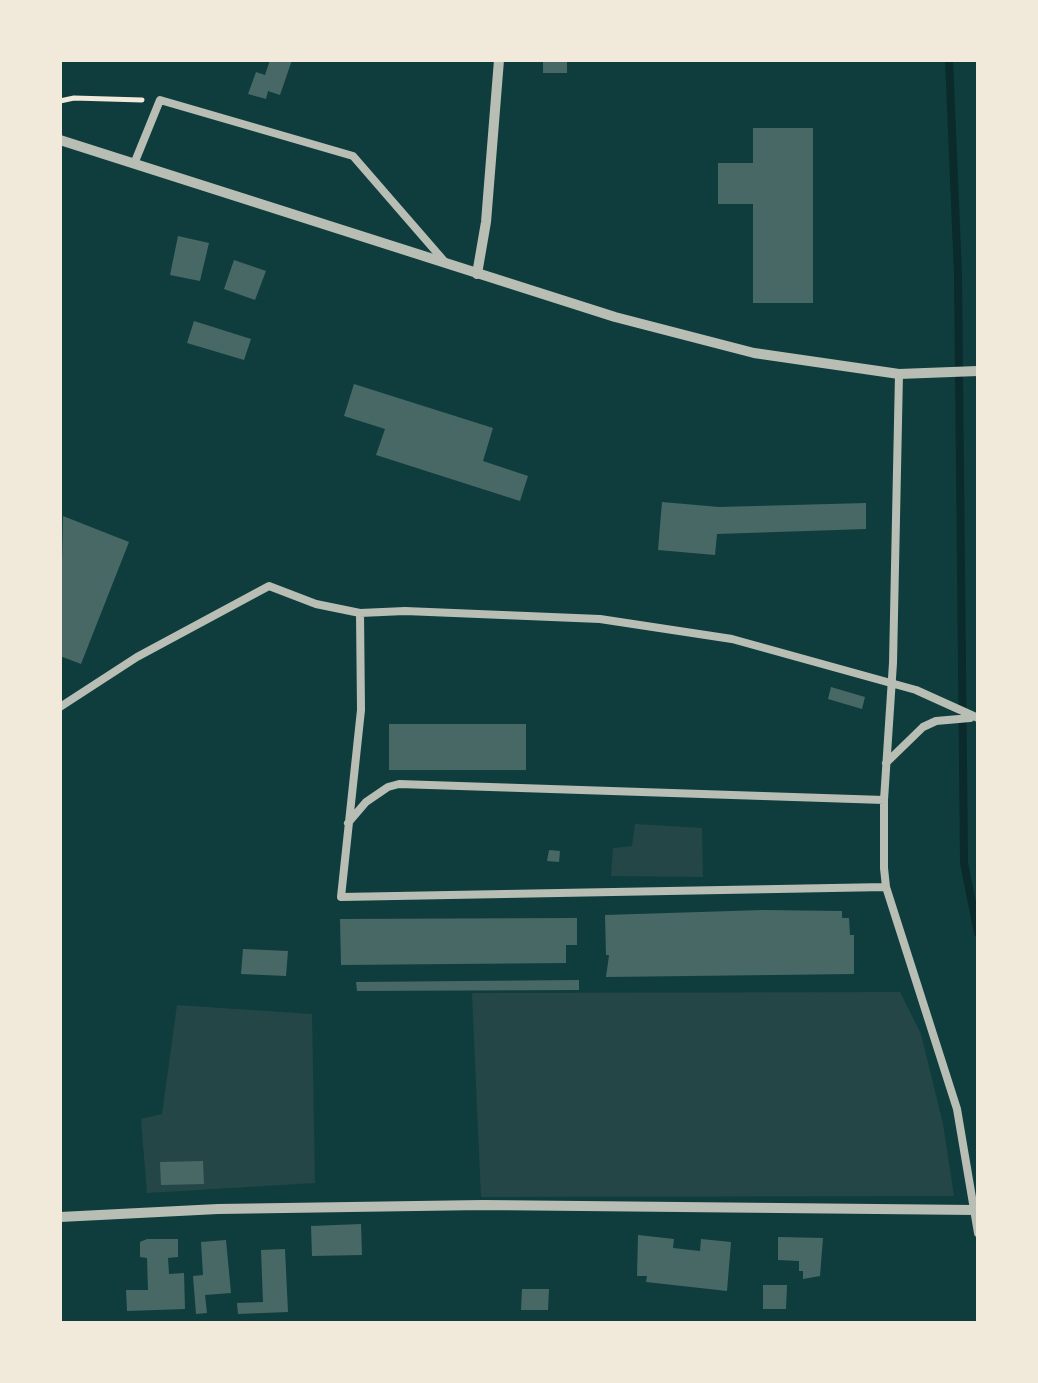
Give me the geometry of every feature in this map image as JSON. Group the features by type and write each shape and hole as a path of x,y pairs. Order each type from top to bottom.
{"street":[{"path":"476,274 486,222 499,60"},
{"path":"60,140 614,318 754,353 899,374 978,371"},
{"path":"60,1216 218,1208 483,1204 974,1210"}],"lane":[{"path":"134,164 160,100 353,156 448,266"},
{"path":"899,374 892,684 884,800 886,887 957,1109 978,1233"},
{"path":"60,707 137,657 270,586 316,604 360,613 404,611 600,619 732,639 892,684 978,719"},
{"path":"360,613 361,698 341,897 886,887"},
{"path":"886,763 923,727 950,719 978,719"},
{"path":"348,823 366,802 400,784 884,800"}],"path":[{"path":"60,101 160,100"}],"shaded area":[{"path":"635,824 702,828 703,877 611,876 613,848 632,846"},
{"path":"900,992 921,1034 943,1124 954,1196 481,1197 472,993"},
{"path":"177,1005 312,1014 315,1183 147,1193 141,1119 162,1114"}],"building":[{"path":"270,60 292,60 280,95 268,91 266,99 248,94 256,72 265,75"},
{"path":"543,60 567,60 567,73 543,73"},
{"path":"753,128 813,128 813,303 753,303 753,204 718,204 718,163 753,163"},
{"path":"178,236 209,243 200,281 170,275"},
{"path":"234,260 266,271 255,300 224,289"},
{"path":"194,321 251,339 244,360 187,343"},
{"path":"354,384 493,428 483,461 528,476 520,501 376,455 385,429 344,416"},
{"path":"662,502 719,507 866,503 866,529 717,534 715,555 658,550"},
{"path":"63,516 129,542 81,664 60,656"},
{"path":"831,687 865,697 862,709 828,699"},
{"path":"389,724 526,724 526,770 389,770"},
{"path":"549,850 560,851 559,862 547,861"},
{"path":"842,911 842,918 849,918 850,935 854,935 854,974 606,977 609,955 605,915"},
{"path":"577,918 577,945 566,945 566,963 341,965 340,919"},
{"path":"243,949 288,951 286,976 241,974"},
{"path":"579,980 579,990 357,991 356,982"},
{"path":"203,1161 204,1184 161,1185 160,1162"},
{"path":"361,1224 362,1255 312,1256 311,1226"},
{"path":"638,1235 674,1239 673,1248 700,1251 701,1239 731,1242 727,1291 646,1282 647,1276 637,1276"},
{"path":"778,1237 823,1238 820,1276 803,1279 799,1261 778,1260"},
{"path":"178,1239 178,1257 168,1258 169,1274 184,1273 185,1309 127,1311 126,1290 148,1290 147,1258 140,1257 140,1242"},
{"path":"226,1240 231,1293 205,1295 207,1313 196,1314 193,1276 203,1275 201,1242"},
{"path":"285,1249 288,1312 238,1314 237,1303 263,1302 261,1250"},
{"path":"763,1285 787,1285 786,1309 763,1309"},
{"path":"522,1289 549,1289 548,1310 521,1310"}],"waterway":[{"path":"949,60 958,274 964,863 978,933"}]}
